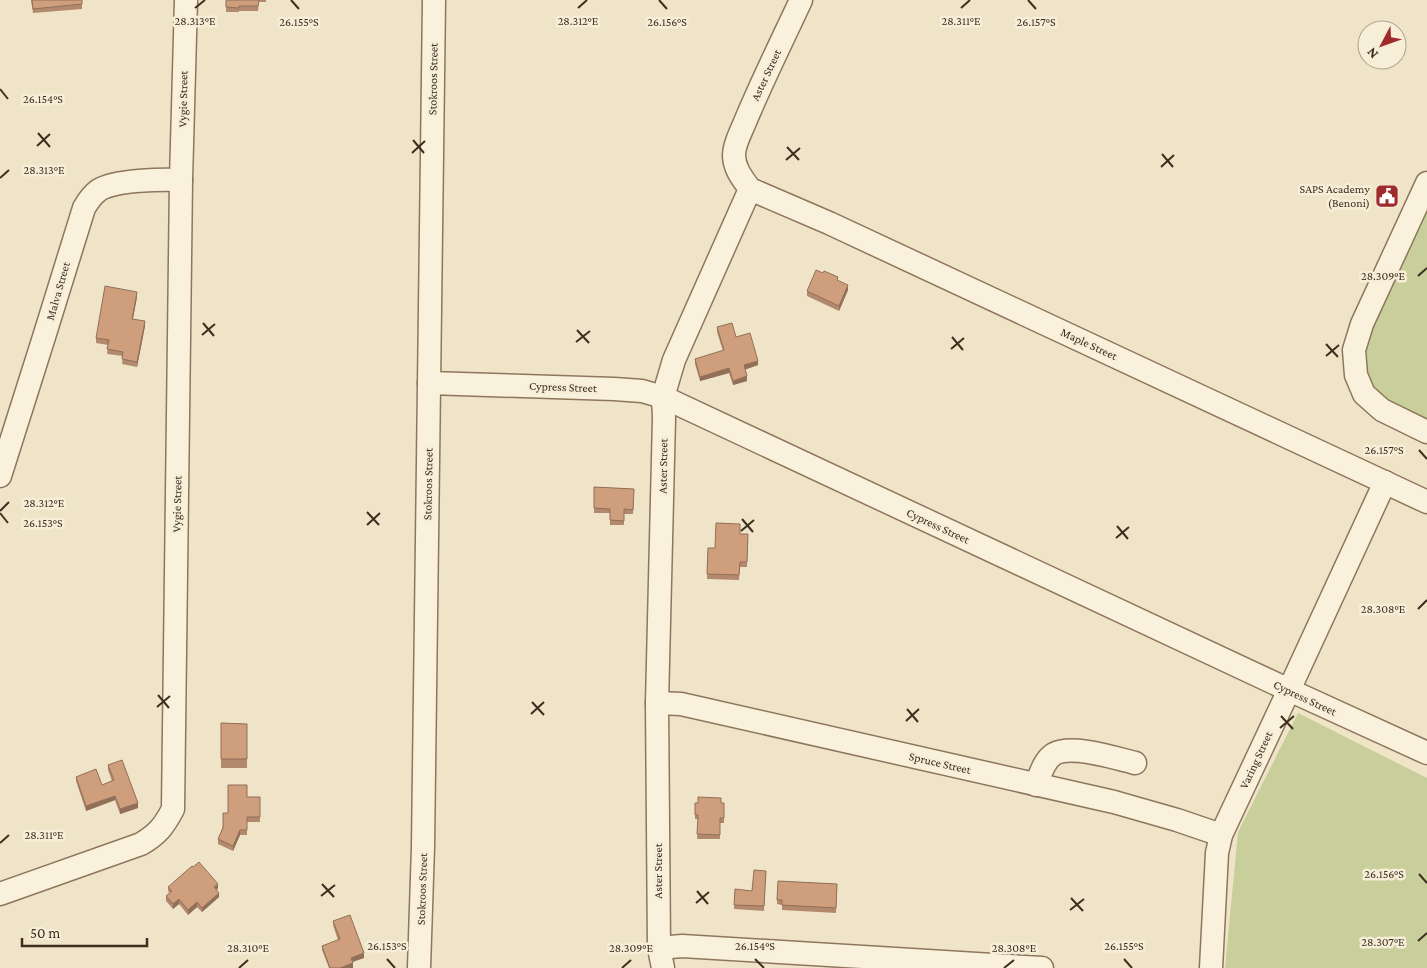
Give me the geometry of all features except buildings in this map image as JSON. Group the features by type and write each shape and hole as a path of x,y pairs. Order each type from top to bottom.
{"street":[{"name":"Vygie Street","path":"0,894 141,844 154,836 164,826 173,809 181,180 186,0"},
{"name":"Stokroos Street","path":"419,968 423,837 434,0"},
{"name":"Aster Street","path":"661,958 657,703 663,397 674,360 750,189 736,168 734,152 736,144 801,0"},
{"name":"Malva Street","path":"0,476 84,208 92,196 110,186 163,179 181,180"},
{"path":"1427,183 1362,324 1354,350 1356,376 1364,394 1382,410 1427,432"},
{"name":"Maple Street","path":"750,189 838,227 1427,502"},
{"name":"Cypress Street","path":"429,383 614,388 642,391 663,397 1427,753"},
{"name":"Varing Street","path":"1211,968 1216,853 1220,835 1385,482"},
{"name":"Spruce Street","path":"657,703 681,704 1114,802 1178,820 1220,835"},
{"path":"1036,785 1042,769 1051,756 1067,751 1088,752 1135,763"},
{"path":"661,958 682,946 1042,968"}],"green space":[{"path":"1427,206 1427,425 1402,412 1374,391 1361,364 1365,336"},
{"path":"1298,713 1427,778 1427,968 1225,968 1238,832"}],"place":[{"name":"SAPS Academy (Benoni)","path":"1387,196"}]}
